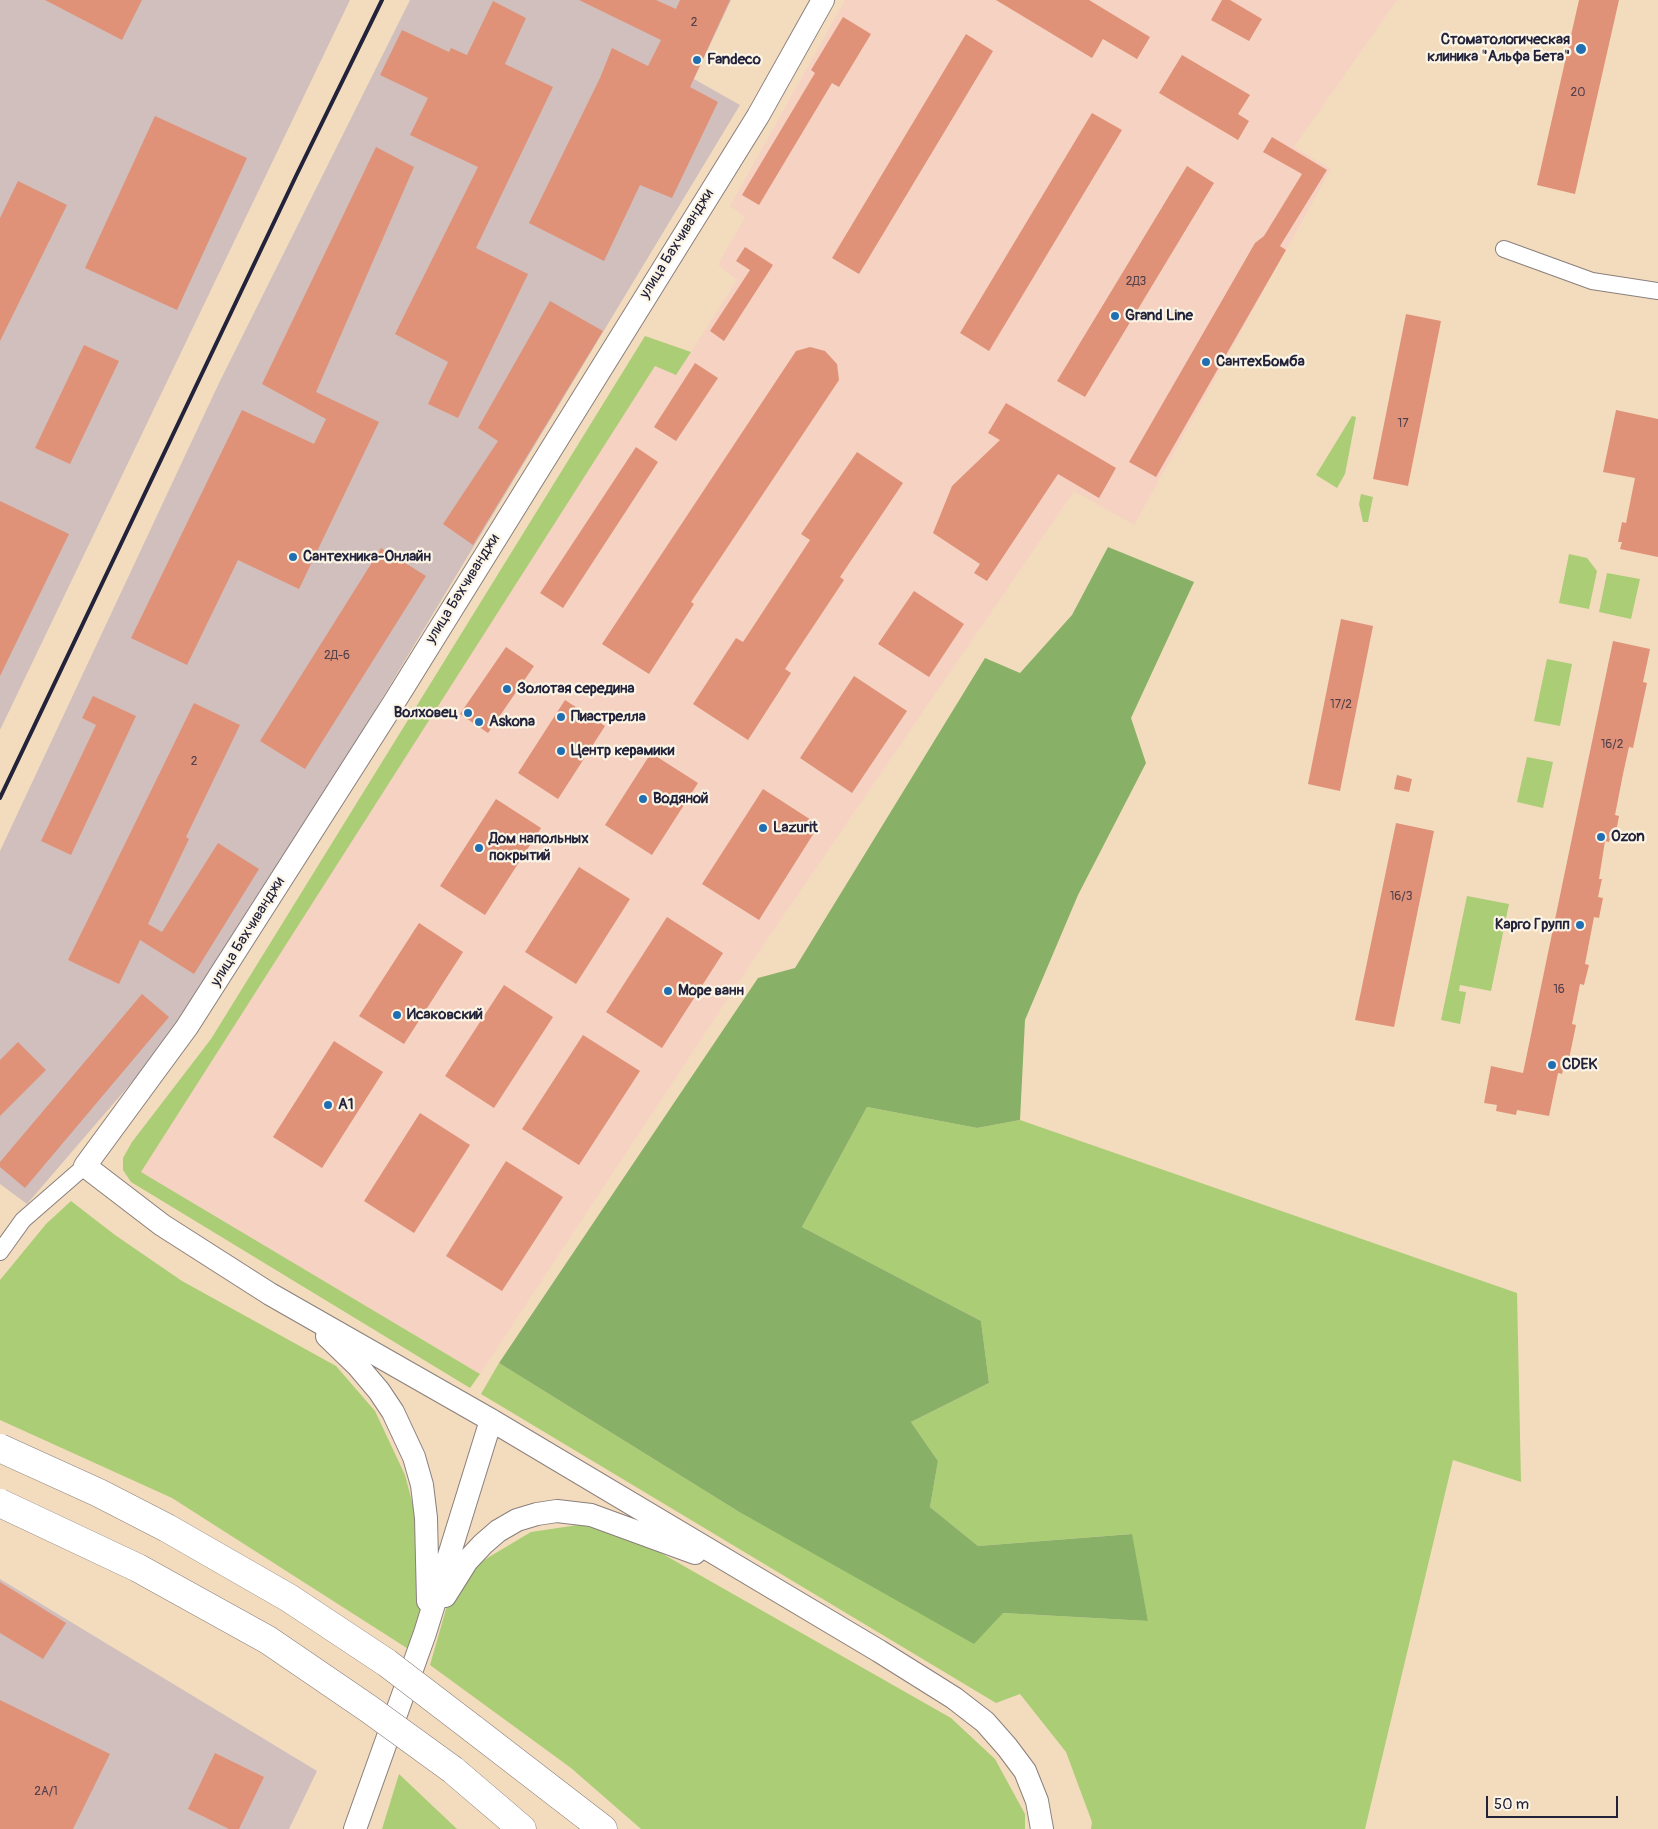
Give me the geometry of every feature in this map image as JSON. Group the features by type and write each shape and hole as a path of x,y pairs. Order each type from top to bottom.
{"highway":[{"path":"0,1448 99,1493 167,1528 289,1598 387,1664 599,1825"},
{"path":"0,1503 138,1568 268,1640 369,1709 453,1770 522,1829"}],"main road":[{"name":"улица Бахчиванджи","path":"85,1166 187,1027 382,720 758,116 824,0"},
{"path":"85,1166 162,1226 301,1312 491,1420 879,1651 954,1698 985,1722 1025,1771 1037,1801 1042,1829"},
{"path":"301,1312 357,1365 379,1391 393,1412 414,1456 422,1484 426,1518 427,1627"},
{"path":"355,1829 427,1627 491,1420"},
{"path":"427,1627 467,1561 483,1544 505,1527 537,1514 557,1511 591,1515 652,1539 736,1566"}],"street":[{"path":"1504,249 1592,281 1658,291"},
{"path":"0,1252 23,1220 85,1166"}],"shaded area":[{"path":"0,0 350,0 0,730"},
{"path":"410,0 731,0 694,79 740,105 194,1010 27,1204 0,1184 0,851 219,383"},
{"path":"845,0 1397,0 1294,147 1331,169 1134,525 1074,491 766,941 480,1374 141,1172 655,365 676,375 737,280 718,265 745,217 730,206"},
{"path":"0,1579 317,1771 289,1829 0,1829"}],"green space":[{"path":"645,336 691,352 676,375 655,366 141,1172 480,1374 470,1388 131,1182 123,1170 123,1158 132,1142 211,1039"},
{"path":"1352,416 1356,417 1345,474 1337,488 1316,475"},
{"path":"1361,494 1373,497 1368,522 1363,522 1359,504"},
{"path":"1108,547 1194,582 1131,718 1146,763 1078,895 1025,1020 1020,1120 977,1128 867,1107 802,1227 981,1321 989,1383 911,1422 938,1461 930,1507 978,1546 1132,1534 1148,1621 1003,1613 974,1644 736,1510 499,1363 758,978 795,968 985,658 1020,673 1072,615"},
{"path":"1569,554 1587,558 1597,571 1589,609 1559,603"},
{"path":"1607,573 1640,579 1631,619 1599,612"},
{"path":"1547,659 1572,664 1560,726 1534,721"},
{"path":"1527,757 1553,762 1543,808 1517,802"},
{"path":"1467,896 1509,904 1491,991 1460,985 1459,991 1466,992 1460,1024 1441,1020"},
{"path":"867,1107 977,1128 1020,1120 1517,1293 1521,1482 1453,1460 1365,1829 1091,1829 1092,1822 1066,1752 1020,1694 996,1703 481,1394 499,1363 736,1510 1003,1613 1148,1621 1131,1534 978,1546 930,1507 938,1461 911,1422 989,1383 981,1321 802,1227"},
{"path":"71,1201 115,1235 182,1281 336,1366 375,1411 405,1475 421,1536 424,1601 413,1652 172,1498 0,1420 0,1280 46,1224"},
{"path":"578,1525 617,1528 951,1718 995,1759 1025,1814 1025,1829 641,1829 571,1768 430,1665 446,1609 479,1563 531,1532"},
{"path":"399,1774 457,1829 382,1829"}],"building":[{"path":"45,0 142,0 122,40"},
{"path":"579,0 656,0 676,9 680,0 730,0 690,87 718,102 672,198 640,185 604,261 529,223 600,78 612,48 648,66 661,40"},
{"path":"996,0 1089,0 1150,37 1137,59 1103,39 1092,58"},
{"path":"1222,0 1230,0 1262,19 1249,41 1211,20"},
{"path":"1579,0 1619,0 1575,194 1537,185"},
{"path":"493,1 526,18 505,64 553,87 476,248 528,274 458,418 428,404 448,362 395,334 478,167 410,135 428,98 380,75 402,30 449,52 451,48 467,55"},
{"path":"843,17 871,34 839,87 832,83 759,205 742,195 815,73 811,70"},
{"path":"966,34 993,51 859,274 832,258"},
{"path":"1182,55 1250,95 1238,114 1249,121 1238,140 1159,93"},
{"path":"1092,113 1122,130 989,351 960,333"},
{"path":"155,116 247,158 177,310 85,268"},
{"path":"1272,137 1327,170 1280,246 1286,250 1156,477 1129,462 1255,243 1264,236 1302,174 1263,152"},
{"path":"376,147 414,167 316,392 379,422 299,589 238,560 187,665 131,638 242,410 314,444 326,419 262,384"},
{"path":"1187,166 1214,183 1085,397 1057,381"},
{"path":"18,181 67,205 0,341 0,218"},
{"path":"745,247 773,265 724,341 710,331 750,270 736,261"},
{"path":"550,301 603,331 473,545 443,524 498,441 478,428"},
{"path":"1406,314 1441,321 1408,486 1373,479"},
{"path":"84,345 119,361 70,464 35,448"},
{"path":"810,347 825,351 837,364 839,380 691,602 694,604 649,674 602,644 796,351"},
{"path":"695,363 718,378 676,441 654,427"},
{"path":"1006,403 1116,468 1099,498 1058,474 987,581 974,573 980,564 933,533 952,486 1000,440 988,433"},
{"path":"1616,410 1658,419 1658,557 1620,549 1622,542 1618,542 1622,522 1626,523 1635,478 1603,472"},
{"path":"636,447 658,462 563,608 540,593"},
{"path":"857,452 903,483 840,577 844,580 785,669 791,673 748,740 693,704 736,638 743,642 810,540 801,534"},
{"path":"0,501 69,534 0,676"},
{"path":"381,548 426,576 305,769 260,741"},
{"path":"914,591 964,624 929,677 878,644"},
{"path":"1341,619 1373,626 1340,791 1308,784"},
{"path":"1613,641 1650,649 1643,682 1647,683 1633,748 1629,747 1623,774 1615,815 1619,816 1615,837 1611,836 1609,842 1605,841 1599,879 1602,879 1598,897 1603,898 1599,918 1594,917 1585,964 1589,965 1584,985 1580,984 1572,1024 1576,1025 1569,1059 1566,1058 1562,1074 1558,1073 1549,1116 1517,1110 1516,1115 1496,1111 1497,1105 1484,1103 1491,1066 1523,1073"},
{"path":"506,647 534,666 488,733 460,714"},
{"path":"854,676 907,711 852,793 800,758"},
{"path":"93,696 136,716 71,855 41,841 96,725 82,718"},
{"path":"565,700 605,726 558,799 518,773"},
{"path":"194,703 240,725 186,837 189,839 148,924 162,932 218,843 259,869 194,974 140,940 119,984 68,960"},
{"path":"651,753 698,783 652,855 605,825"},
{"path":"1397,775 1412,779 1409,792 1394,789"},
{"path":"763,789 819,825 759,920 702,884"},
{"path":"496,799 541,828 485,915 440,886"},
{"path":"1396,823 1434,831 1394,1027 1355,1020"},
{"path":"579,867 630,899 576,984 525,952"},
{"path":"667,917 723,953 662,1048 606,1012"},
{"path":"419,923 463,952 404,1044 359,1016"},
{"path":"504,985 553,1017 494,1108 445,1076"},
{"path":"142,994 169,1017 25,1188 0,1167 0,1162"},
{"path":"583,1035 640,1071 579,1165 522,1129"},
{"name":"A1","path":"334,1041 383,1072 322,1168 273,1137"},
{"path":"18,1042 46,1070 0,1116 0,1060"},
{"path":"420,1113 470,1145 414,1233 364,1201"},
{"path":"506,1161 563,1197 502,1291 446,1256"},
{"path":"0,1582 66,1623 43,1659 0,1633"},
{"path":"0,1700 110,1754 73,1829 0,1829"},
{"path":"215,1753 264,1777 239,1829 229,1829 188,1809"}],"railway":[{"path":"0,798 296,176 382,0"}],"place":[{"name":"Стоматологическая клиника \"Альфа Бета\"","path":"1581,49"},
{"name":"Fandeco","path":"697,60"},
{"name":"Grand Line","path":"1115,316"},
{"name":"СантехБомба","path":"1206,362"},
{"name":"Сантехника-Онлайн","path":"293,557"},
{"name":"Золотая середина","path":"507,689"},
{"name":"Волховец","path":"468,713"},
{"name":"Пиастрелла","path":"561,717"},
{"name":"Askona","path":"479,722"},
{"name":"Центр керамики","path":"561,751"},
{"name":"Водяной","path":"643,799"},
{"name":"Lazurit","path":"763,828"},
{"name":"Ozon","path":"1601,837"},
{"name":"Дом напольных покрытий","path":"479,848"},
{"name":"Карго Групп","path":"1580,925"},
{"name":"Море ванн","path":"668,991"},
{"name":"Исаковский","path":"397,1015"},
{"name":"CDEK","path":"1552,1065"},
{"name":"A1","path":"328,1105"}]}
